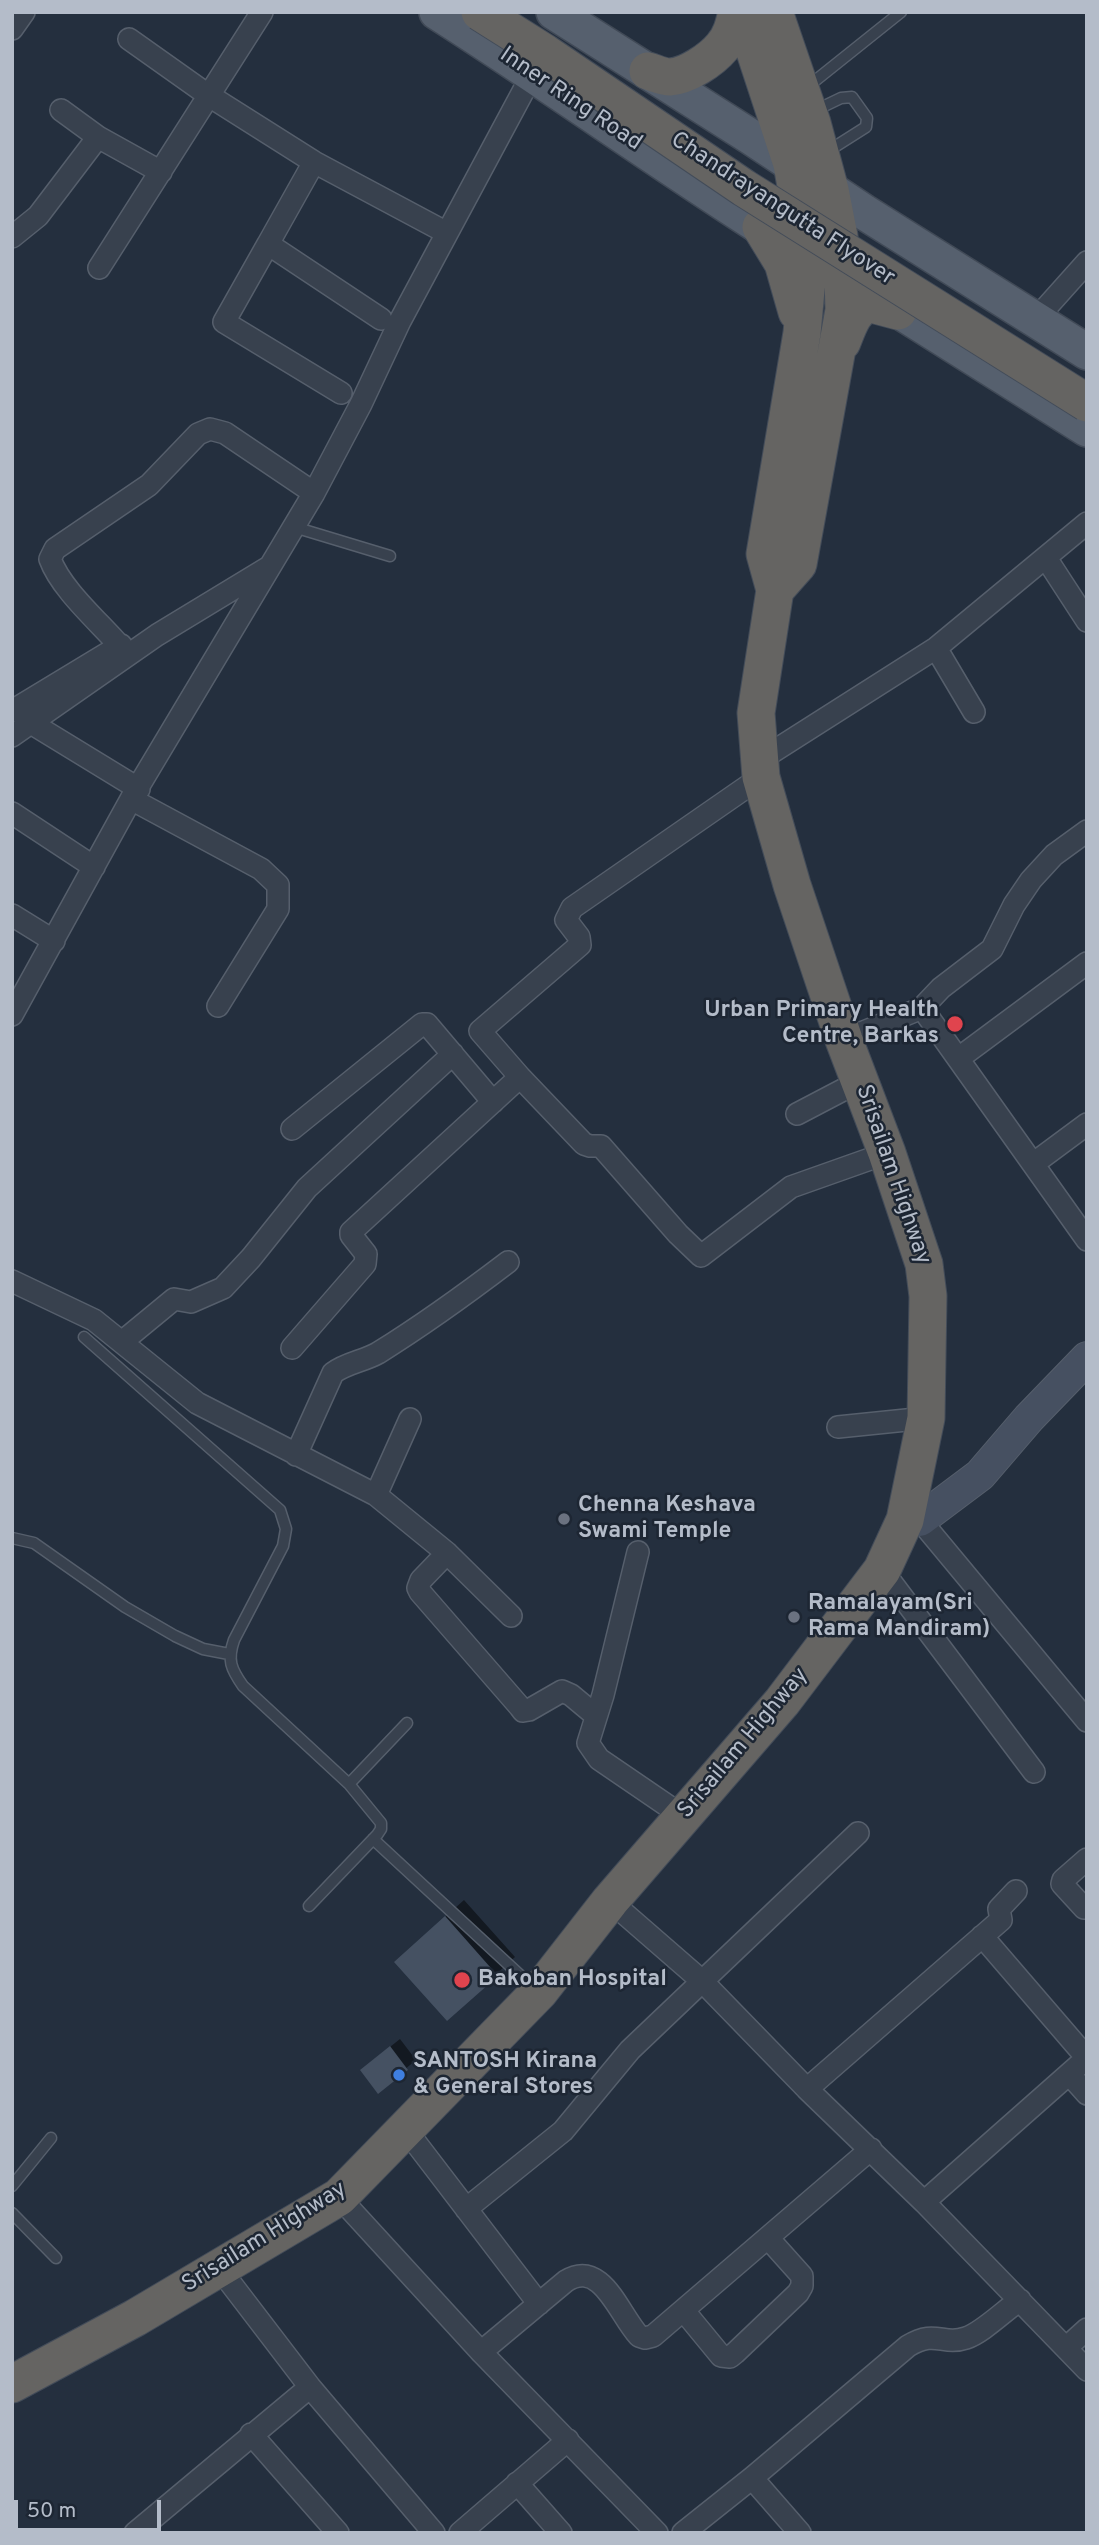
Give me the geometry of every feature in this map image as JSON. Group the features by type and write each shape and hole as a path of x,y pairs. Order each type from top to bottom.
{"highway":[{"name":"Chandrayangutta Flyover","path":"480,12 744,188 1087,403"},
{"name":"Chandrayangutta Flyover","path":"518,12 754,169 1087,377"},
{"path":"648,71 669,77 705,61 722,47 739,12"},
{"path":"739,12 803,130 830,190 839,236 843,278 844,310 798,564 775,590"},
{"path":"774,12 803,130 802,212 809,257 802,333 765,554 775,590"},
{"path":"761,227 783,263 802,333"},
{"path":"832,372 857,310 868,303 898,311"},
{"name":"Srisailam Highway","path":"12,2384 135,2318 340,2197 539,1992 610,1901 782,1703 881,1570 912,1520 926,1418 928,1296 924,1264 792,885 761,769 756,713 775,590"}],"main road":[{"name":"Inner Ring Road","path":"437,12 533,73 620,135 843,278"},
{"path":"554,12 648,71 803,130"},
{"path":"830,190 1087,352"},
{"path":"843,278 1087,429"},
{"path":"912,1520 980,1475 1087,1357"}],"street":[{"path":"12,29 24,12"},
{"path":"99,268 262,12"},
{"path":"129,39 208,95 314,162 447,233"},
{"path":"12,1014 135,794 314,493 447,233 533,73"},
{"path":"61,110 98,137 161,172"},
{"path":"12,237 38,216 98,137"},
{"path":"314,162 224,322 341,393"},
{"path":"268,244 381,319"},
{"path":"1036,319 1087,262"},
{"path":"119,645 65,584 53,567 51,555 55,549 149,485 198,434 210,429 225,433 314,493"},
{"path":"887,1153 791,1187 701,1256 678,1234 601,1146 584,1144 480,1031 580,945 579,937 566,920 572,908 761,769 936,648 1087,523"},
{"path":"1046,558 1087,621"},
{"path":"12,736 157,635 271,566"},
{"path":"12,711 119,645 157,635"},
{"path":"936,648 974,712"},
{"path":"31,723 135,794 261,869 278,885 278,909 218,1006"},
{"path":"12,813 94,867"},
{"path":"844,1040 922,1008 941,988 992,949 1014,905 1031,880 1054,855 1087,831"},
{"path":"12,915 54,941"},
{"path":"959,1058 1087,963"},
{"path":"922,1008 1085,1232"},
{"path":"292,1129 422,1024 427,1024 493,1102"},
{"path":"123,1341 174,1299 191,1302 201,1300 223,1288 251,1258 307,1188 453,1054"},
{"path":"292,1348 365,1264 366,1254 351,1232 520,1077"},
{"path":"797,1114 860,1081"},
{"path":"1033,1164 1087,1124"},
{"path":"296,1455 333,1373 374,1355 402,1338 509,1262"},
{"path":"12,1281 94,1320 197,1402 376,1495 447,1553 512,1616"},
{"path":"838,1427 926,1418"},
{"path":"376,1495 410,1419"},
{"path":"912,1520 1087,1721"},
{"path":"638,1552 603,1695 588,1743 593,1754 684,1817"},
{"path":"447,1553 421,1580 418,1588 523,1711 562,1691 595,1715"},
{"path":"881,1570 1034,1772"},
{"path":"466,2209 563,2132 630,2050 858,1833"},
{"path":"1087,1859 1062,1882 1084,1908 1087,1908"},
{"path":"807,2089 1001,1920 999,1909 1016,1891"},
{"path":"610,1901 702,1981 807,2089 924,2202 1087,2370"},
{"path":"924,2202 1087,2058 982,1936"},
{"path":"1070,2075 1087,2094"},
{"path":"406,2130 539,2304"},
{"path":"481,2352 577,2274 587,2275 600,2282 639,2336 653,2336 871,2149"},
{"path":"340,2197 481,2352 657,2533"},
{"path":"684,2311 721,2356 730,2357 735,2353 799,2293 802,2286 802,2276 768,2238"},
{"path":"219,2268 310,2387 434,2533"},
{"path":"683,2533 908,2346 920,2338 969,2338 1020,2300"},
{"path":"1066,2348 1087,2329"},
{"path":"135,2533 310,2387"},
{"path":"251,2434 338,2533"},
{"path":"460,2533 568,2440"},
{"path":"752,2477 800,2533"},
{"path":"517,2483 561,2533"}],"lane":[{"path":"803,130 901,12"},
{"path":"852,97 867,118 866,127 803,130 841,98 852,97"},
{"path":"294,527 390,556"},
{"path":"84,1337 280,1510 286,1529 283,1546 248,1610 229,1654 231,1669 243,1686 349,1784 375,1812 381,1823 381,1829 373,1839 309,1906"},
{"path":"12,1538 34,1543 125,1607 175,1636 202,1649 229,1654"},
{"path":"349,1784 407,1723"},
{"path":"373,1839 539,1992"},
{"path":"12,2186 51,2138"},
{"path":"12,2213 56,2258"}],"building":[{"path":"445,1916 498,1976 447,2021 394,1962"},
{"path":"390,2046 408,2070 378,2094 360,2070"}],"place":[{"name":"Urban Primary Health Centre, Barkas","path":"955,1024"},
{"name":"Chenna Keshava Swami Temple","path":"564,1519"},
{"name":"Ramalayam(Sri Rama Mandiram)","path":"794,1617"},
{"name":"Bakoban Hospital","path":"462,1980"},
{"name":"SANTOSH Kirana & General Stores","path":"399,2075"}]}
